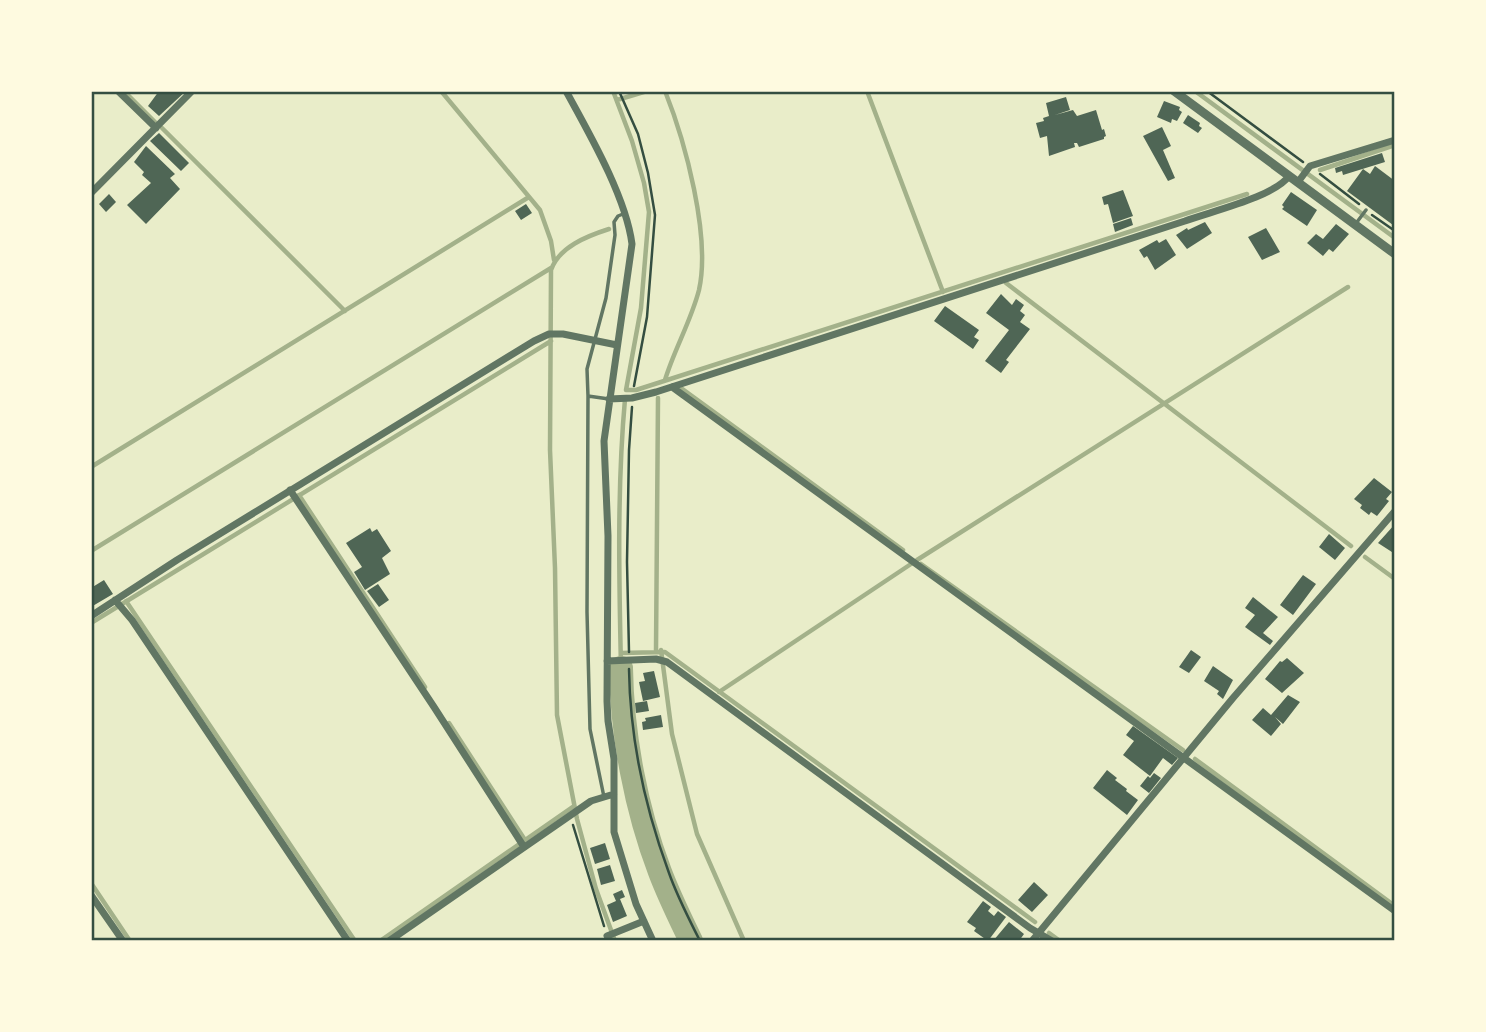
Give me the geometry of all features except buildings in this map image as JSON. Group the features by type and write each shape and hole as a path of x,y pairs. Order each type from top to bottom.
{"street":[{"path":"118,91 156,128"},
{"path":"91,192 192,91"},
{"path":"566,91 625,213 632,244 604,441 608,537 608,721 614,759 614,832 624,869 653,941"},
{"path":"1174,91 1289,176 1300,180 1357,222 1395,254"},
{"path":"1300,180 1310,166 1395,140"},
{"path":"609,399 633,398 672,387 1198,216 1274,189 1289,176"},
{"path":"91,616 119,604 552,334 617,345"},
{"path":"672,387 1395,911"},
{"path":"293,495 522,844"},
{"path":"1032,941 1233,698 1395,511"},
{"path":"119,604 348,941"},
{"path":"607,662 661,660 1052,941"},
{"path":"389,941 522,844 591,802 614,794"},
{"path":"91,895 123,941"},
{"path":"611,934 644,921"}],"lane":[{"path":"1357,222 1365,211"},
{"path":"604,797 590,729 587,369 606,298 615,235 614,222 618,216 625,213"},
{"path":"588,396 609,399"}],"path":[{"path":"620,91 638,134 655,215 647,317 634,388"},
{"path":"629,649 629,450 633,398"},
{"path":"628,662 632,727 644,788 669,875 700,941"},
{"path":"574,813 611,934"}],"waterway":[{"path":"124,91 155,122"},
{"path":"441,91 540,210 551,241 554,260"},
{"path":"613,91 632,141 649,212 641,308 626,390"},
{"path":"617,100 647,91"},
{"path":"665,91 688,162 702,243 702,268 696,302 665,380"},
{"path":"867,91 943,292"},
{"path":"1195,91 1395,238"},
{"path":"162,128 345,311"},
{"path":"1320,170 1395,145"},
{"path":"626,390 636,390 1247,194"},
{"path":"91,467 529,197"},
{"path":"609,229 583,239 567,249 551,270 550,450 557,715 577,819 596,889 615,941"},
{"path":"91,551 551,268"},
{"path":"1006,283 1351,546"},
{"path":"719,692 917,560 1348,287"},
{"path":"91,623 551,341"},
{"path":"681,388 903,550"},
{"path":"656,650 658,398"},
{"path":"621,668 620,499 625,399"},
{"path":"299,495 425,687"},
{"path":"1365,557 1395,579"},
{"path":"921,564 1183,750"},
{"path":"126,601 355,941"},
{"path":"661,650 672,734 697,834 744,941"},
{"path":"621,653 665,652 1035,922"},
{"path":"621,668 627,745 637,797 663,881 691,941"},
{"path":"449,723 525,840"},
{"path":"1195,759 1395,906"},
{"path":"380,941 574,806"},
{"path":"91,883 130,941"},
{"path":"1049,933 1060,941"}]}
